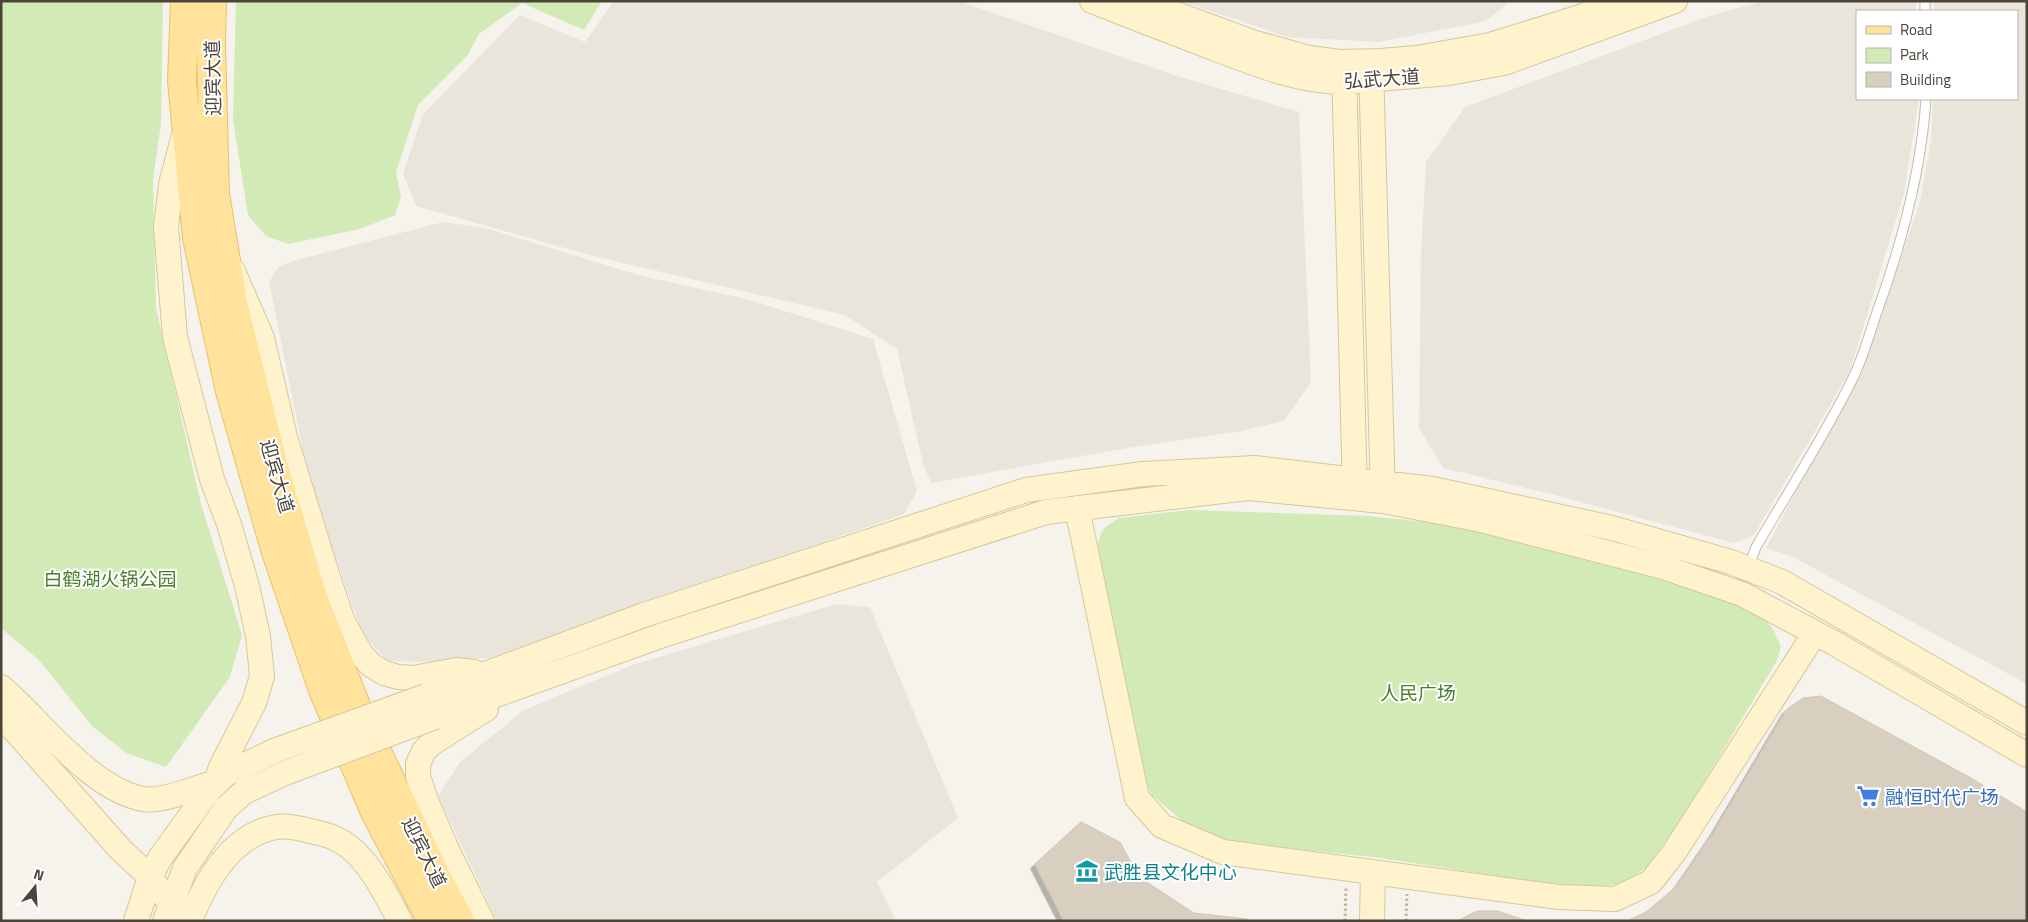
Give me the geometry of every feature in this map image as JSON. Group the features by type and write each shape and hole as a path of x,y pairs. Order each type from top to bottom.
{"main road":[{"name":"迎宾大道","path":"185,1 182,80 197,238 230,391 275,549 323,690 375,812 432,921"},
{"name":"迎宾大道","path":"212,1 211,44 215,194 233,303 273,464 313,598 361,718 436,876 460,921"},
{"name":"弘武大道","path":"1092,1 1236,57 1283,72 1327,82 1344,72"},
{"name":"弘武大道","path":"1141,1 1252,42 1309,58 1344,72 1449,73 1504,62 1675,1"},
{"name":"弘武大道","path":"1371,71 1416,58 1490,45 1574,19 1624,1"},
{"path":"1371,71 1383,492"},
{"path":"1344,72 1355,489"},
{"path":"136,921 150,877 178,831 216,782 229,751 254,703 262,676 258,636 247,586 229,524 212,479 176,337 166,227 171,184 186,127"},
{"path":"225,253 262,338 285,437 326,571 343,622 361,654 371,665 384,673 398,677 413,678 457,670 485,674"},
{"path":"168,912 184,868 226,808 244,792 431,706 485,674 644,616 1026,490 1143,474 1254,468 1355,489"},
{"path":"1,686 96,778 143,800 165,798 216,782 240,766 274,751 431,706 504,692 681,629 1046,512 1248,488 1355,489 1383,492 1433,489 1612,528 1748,568 1782,582 2027,724"},
{"path":"1383,492 1476,519 1663,567 1742,594 1816,632 2027,755"},
{"path":"1076,508 1138,798 1162,826 1223,852 1559,897 1615,899 1651,882 1675,851 1816,632"},
{"path":"482,921 448,852 427,802 418,776 418,764 424,752 432,743 482,713 504,692"},
{"path":"1,714 122,850 150,877 168,912"},
{"path":"190,921 202,891 229,854 242,842 258,833 277,826 319,833 342,842 364,861 381,886 400,921"},
{"path":"1372,921 1389,874"},
{"path":"1386,921 1389,874"}],"lane":[{"path":"1748,568 1760,541 1834,414 1853,378 1863,352 1894,261 1911,200 1920,151 1926,100"}],"path":[{"path":"1345,921 1347,868"},
{"path":"1389,874 1406,921"}],"shaded area":[{"path":"614,1 958,1 1174,75 1299,112 1311,382 1284,421 1241,431 1133,447 931,483 923,464 897,349 845,315 593,256 416,206 403,174 423,114 520,15 585,42"},
{"path":"1181,1 1510,1 1486,21 1379,42 1288,37"},
{"path":"1764,1 1916,1 1916,10 1856,10 1856,100 1919,100 1904,193 1850,371 1754,535 1734,543 1547,493 1443,468 1419,428 1421,253 1426,162 1465,107 1709,16"},
{"path":"1934,1 2027,1 2027,684 1791,556 1766,548 1819,448 1880,313 1904,249 1920,202 1931,141 1933,100 2018,100 2018,10 1934,10"},
{"path":"443,222 486,228 638,275 750,300 873,339 917,491 904,514 491,658 438,662 387,661 362,633 310,484 269,282 278,267 293,261"},
{"path":"837,604 870,607 958,818 877,882 896,921 497,921 438,796 460,762 524,710 632,665"}],"green space":[{"name":"白鹤湖火锅公园","path":"1,1 163,1 161,123 153,180 156,308 201,504 242,635 230,677 166,767 126,753 92,726 39,660 1,628"},
{"path":"236,1 602,1 584,30 522,3 479,34 467,56 418,105 396,172 401,197 395,215 360,229 288,244 266,236 248,215 233,120"},
{"name":"人民广场","path":"1189,510 1368,516 1446,524 1660,579 1737,605 1764,618 1773,629 1781,647 1776,662 1683,817 1647,867 1624,883 1593,888 1552,887 1510,878 1381,858 1250,844 1210,836 1182,821 1153,796 1142,777 1098,569 1097,544 1104,528 1119,518"}],"building":[{"name":"融恒时代广场","path":"1821,696 1971,778 2027,812 2027,921 1627,921 1646,912 1677,886 1714,832 1787,709 1803,698"},
{"name":"武胜县文化中心","path":"1081,822 1120,842 1139,877 1194,913 1247,919 1249,921 1064,921 1035,864"},
{"path":"1477,911 1498,911 1527,921 1457,921"}],"place":[{"name":"融恒时代广场","path":"1868,796"},
{"name":"武胜县文化中心","path":"1087,871"}]}
